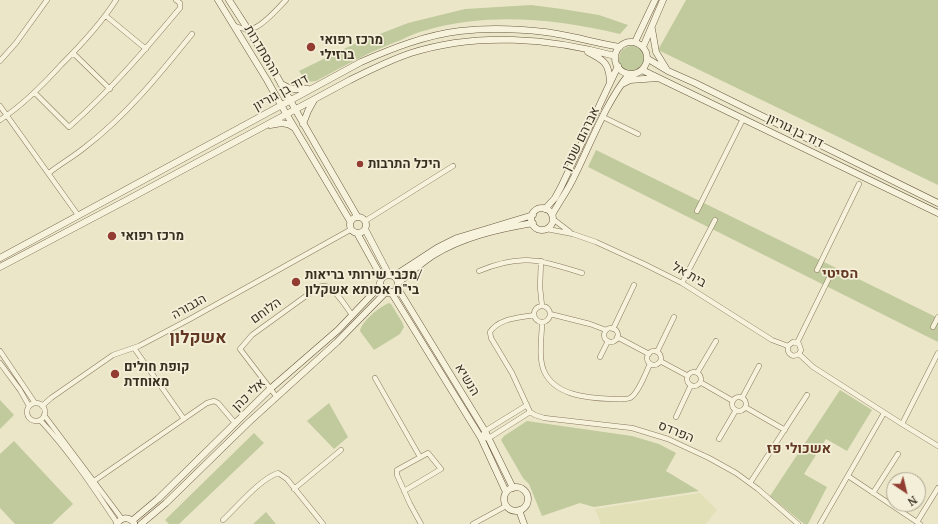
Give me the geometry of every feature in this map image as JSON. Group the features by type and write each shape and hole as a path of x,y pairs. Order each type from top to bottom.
{"street":[{"path":"0,120 35,93 106,16 116,0"},
{"path":"35,93 69,127 110,89 180,8 180,3 176,0"},
{"name":"ההסתדרות","path":"218,0 286,114"},
{"name":"ההסתדרות","path":"229,0 248,29 295,109"},
{"path":"234,26 248,29 254,28 265,20 286,0"},
{"path":"636,42 655,0"},
{"path":"643,47 663,0"},
{"path":"0,60 16,43 44,1"},
{"path":"106,16 146,48"},
{"path":"652,25 652,34 656,52 668,71"},
{"name":"דוד בן גוריון","path":"0,258 310,89 361,62 394,48 460,31 493,29 546,32 620,46"},
{"path":"49,173 84,148 114,122 149,86 192,34"},
{"name":"דוד בן גוריון","path":"0,267 350,80 385,63 412,53 448,44 482,40 526,40 597,51 615,56"},
{"path":"627,42 636,42 643,47 648,59 642,70 637,73 629,74 618,66 615,56 620,46 627,42"},
{"path":"581,49 605,62 609,71 610,83"},
{"path":"73,53 110,89"},
{"name":"דוד בן גוריון","path":"648,59 668,71 938,203"},
{"name":"אברהם שטרן","path":"545,209 555,198 561,187 618,66"},
{"name":"דוד בן גוריון","path":"642,70 938,213"},
{"name":"אברהם שטרן","path":"553,217 603,117 621,84 629,74"},
{"path":"621,84 630,80 659,78"},
{"path":"281,84 293,89 310,89"},
{"path":"268,112 273,105 274,93"},
{"path":"303,124 314,99"},
{"path":"0,106 78,215"},
{"path":"295,109 358,216 365,221 365,229 398,285"},
{"path":"286,114 350,221 350,230 352,232 360,233 365,229"},
{"path":"603,117 638,134"},
{"path":"697,211 743,119"},
{"path":"264,126 282,123 288,124 298,133"},
{"path":"365,221 453,166"},
{"path":"817,270 859,184"},
{"path":"536,210 548,210 553,217 551,225 543,230 537,228 532,223 533,215 536,210"},
{"path":"382,278 392,276 456,238 533,215"},
{"path":"350,221 354,217 358,216"},
{"name":"בית אל","path":"553,217 573,234"},
{"path":"682,283 715,220"},
{"path":"358,233 382,278 380,286 388,292 432,256 454,244 482,234 532,223"},
{"name":"בית אל","path":"546,229 573,234 596,242 682,283 772,340 788,346"},
{"name":"הגבורה","path":"42,406 51,398 113,355 134,348 190,319 350,230"},
{"path":"479,271 495,264 508,261 526,260 541,261 582,273"},
{"path":"541,261 540,287 542,306 546,308 550,314 590,324 606,330 610,328 613,329"},
{"path":"798,343 830,276"},
{"name":"הלוחם","path":"276,396 240,349 252,335 316,288 323,285 334,290 352,315"},
{"name":"הנשיא","path":"398,285 489,438 513,488"},
{"path":"613,329 634,285"},
{"name":"אלי כהן","path":"134,522 270,389 338,330 380,286"},
{"name":"הנשיא","path":"388,292 481,438 506,492"},
{"name":"אלי כהן","path":"141,524 162,506 276,396 337,342 388,292"},
{"path":"542,306 535,310 534,315 536,320 542,322 547,320 550,314"},
{"path":"527,406 485,431 481,438 489,438 530,412 512,374 491,338 490,332 494,325 501,322 534,315"},
{"path":"613,329 616,332 617,337 649,354 656,352 674,317"},
{"path":"933,327 938,318"},
{"path":"542,322 541,359 544,370 550,380 558,387 570,393 594,398 630,398 634,394 650,364 648,360 649,354"},
{"path":"606,330 604,336 608,341"},
{"path":"608,341 613,341 617,337"},
{"path":"600,356 608,341"},
{"path":"697,373 716,341"},
{"path":"798,343 793,342 788,346 788,351 790,354 795,356 799,354"},
{"path":"798,343 801,348 799,354"},
{"path":"134,348 152,371 184,419"},
{"path":"0,351 35,403 42,406 44,415 94,481 119,522"},
{"path":"650,364 656,365 660,361 660,355 656,352"},
{"path":"902,424 938,353"},
{"path":"799,354 814,367 938,446"},
{"path":"660,361 688,376"},
{"path":"0,363 20,390 29,406 27,414 30,418 34,421 40,420 44,415"},
{"path":"742,398 759,366"},
{"path":"688,376 693,372 697,373"},
{"path":"697,373 701,378 700,382"},
{"path":"688,376 688,382 691,385"},
{"path":"376,378 420,457"},
{"path":"691,385 695,385 700,382"},
{"path":"700,382 734,401"},
{"path":"676,417 691,385"},
{"path":"750,483 807,395"},
{"path":"736,410 733,407 734,401 736,398 742,398"},
{"path":"742,398 745,401 745,407"},
{"path":"94,481 207,403 214,401 218,403 235,423"},
{"path":"29,406 35,403"},
{"path":"745,407 785,430"},
{"path":"719,439 736,410 740,410 745,407"},
{"name":"הפרדס","path":"530,412 544,418 632,428 668,439 709,458 736,473 798,524"},
{"path":"820,524 884,413"},
{"path":"40,420 78,466 119,522"},
{"path":"294,489 341,450"},
{"path":"404,491 441,470 428,453 397,470 397,475 404,491 421,524"},
{"path":"873,493 898,454"},
{"path":"223,520 271,476 278,473 283,476 323,524"},
{"path":"848,476 918,523 938,488"},
{"path":"513,488 520,488 526,492 527,503 519,510 512,510 506,506 504,499 506,492 513,488"},
{"path":"473,524 506,506"},
{"path":"519,510 524,524"},
{"path":"119,522 128,518 134,522"}],"green space":[{"path":"686,0 938,0 938,185 658,50"},
{"path":"531,5 599,15 628,25 620,34 547,21 499,19 451,24 417,33 368,54 316,81 307,82 299,71 354,44 408,23 465,9"},
{"path":"632,46 641,50 645,59 641,68 632,72 623,68 619,59 623,50"},
{"path":"596,150 938,318 938,342 588,167"},
{"path":"389,303 404,327 400,334 374,350 360,331 361,327 372,315"},
{"path":"840,390 872,410 847,451 826,439 804,474 827,487 808,524 804,524 770,496"},
{"path":"0,400 14,415 0,429"},
{"path":"329,403 348,437 334,449 307,421"},
{"path":"527,421 632,436 659,444 676,453 666,471 699,491 594,507 580,503 542,516 529,484 523,478 501,440 504,436"},
{"path":"254,433 264,443 179,524 169,524 165,520"},
{"path":"14,441 73,504 52,524 15,524 0,508 0,454"},
{"path":"700,493 717,510 706,524 601,524 595,509"},
{"path":"266,512 276,524 253,524"}],"place":[{"name":"מרכז רפואי ברזילי","path":"311,47"},
{"name":"היכל התרבות","path":"360,164"},
{"name":"מרכז רפואי","path":"112,236"},
{"name":"מכבי שירותי בריאות/ בי\"ח אסותא אשקלון","path":"296,282"},
{"name":"קופת חולים מאוחדת","path":"115,374"}],"district":[{"name":"הסיטי","path":"840,274"},
{"name":"אשקלון","path":"198,338"},
{"name":"אשכולי פז","path":"799,449"}]}
